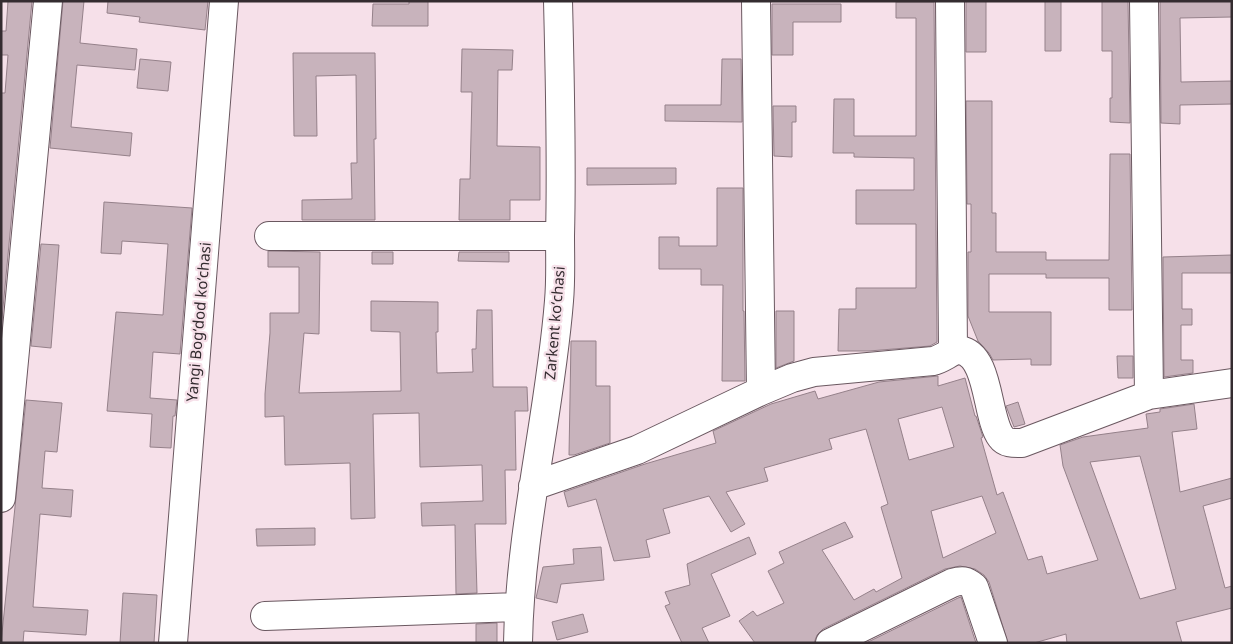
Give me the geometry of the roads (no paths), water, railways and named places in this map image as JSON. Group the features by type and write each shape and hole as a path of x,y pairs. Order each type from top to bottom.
{"street":[{"path":"1,498 48,1"},
{"name":"Yangi Bogʻdod koʻchasi","path":"173,643 224,1"},
{"name":"Zarkent koʻchasi","path":"518,643 519,607 533,486 550,383 559,299 562,172 558,1"},
{"path":"756,1 761,391"},
{"path":"950,1 954,350"},
{"path":"1144,1 1149,395"},
{"path":"269,236 560,236"},
{"path":"533,486 637,450 792,378 814,372 933,361 942,358 954,350 965,351 975,358 980,369 996,426 1001,438 1010,444 1022,443 1149,395 1232,383"},
{"path":"830,643 952,583 962,580 969,582 974,587 993,643"},
{"path":"265,616 519,607"}]}
